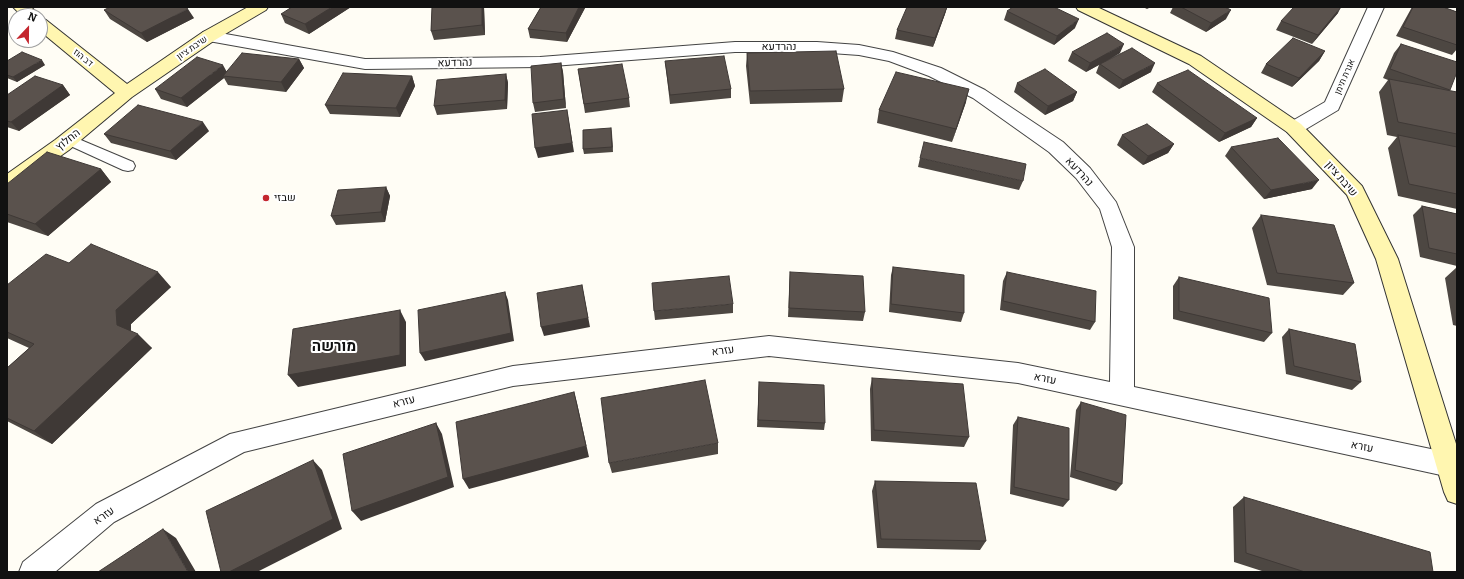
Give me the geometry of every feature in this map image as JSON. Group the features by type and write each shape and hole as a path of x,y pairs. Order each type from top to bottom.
{"street":[{"name":"שיבת ציון","path":"126,93 209,36 260,7"},
{"name":"שיבת ציון","path":"1084,7 1195,60 1294,128 1355,191 1383,252 1450,465 1457,492"},
{"name":"אגרת תימן","path":"1294,128 1332,106 1376,7"},
{"name":"דב הוז","path":"48,29 126,93"},
{"name":"נהרדעא","path":"209,36 365,64 540,62 735,47 817,47 859,50 893,57 935,72 979,94 1056,148 1082,173 1109,207 1123,247 1122,395"},
{"name":"החלוץ","path":"7,184 69,140 126,93"},
{"name":"עזרא","path":"33,572 105,513 239,442 513,376 769,346 1018,373 1450,465"}],"lane":[{"path":"69,140 128,166"}],"building":[{"path":"110,7 185,7 188,9 141,33 104,10"},
{"path":"292,7 332,7 305,24 281,14"},
{"path":"432,7 482,7 482,25 431,31"},
{"path":"541,7 579,7 566,33 528,29"},
{"path":"907,7 947,7 935,38 897,30"},
{"path":"1013,7 1054,7 1079,19 1057,36 1007,11"},
{"path":"1181,7 1225,7 1231,10 1211,23"},
{"path":"1294,7 1341,7 1318,35 1281,21"},
{"path":"1413,7 1443,7 1457,12 1457,45 1403,27"},
{"path":"1107,33 1124,44 1090,63 1072,52"},
{"path":"1293,38 1325,51 1299,78 1266,64"},
{"path":"1401,44 1457,62 1457,72 1450,90 1390,69"},
{"path":"1132,48 1155,63 1123,80 1100,64"},
{"path":"836,51 844,89 750,91 747,53"},
{"path":"22,52 42,60 13,77 7,75 7,61"},
{"path":"242,53 299,59 281,82 223,76"},
{"path":"724,56 731,89 670,95 665,61"},
{"path":"197,57 223,65 181,98 155,89"},
{"path":"561,63 564,99 533,103 531,66"},
{"path":"622,64 629,98 584,104 578,69"},
{"path":"1045,69 1077,92 1048,106 1017,83"},
{"path":"1188,70 1257,118 1225,133 1157,83"},
{"path":"896,72 969,89 956,129 879,110"},
{"path":"343,73 412,76 396,108 325,105"},
{"path":"506,74 505,100 434,106 437,80"},
{"path":"35,76 63,85 11,122 7,121 7,95"},
{"path":"1389,79 1457,92 1457,134 1398,122"},
{"path":"138,105 203,122 170,151 104,134"},
{"path":"567,110 572,143 535,148 532,114"},
{"path":"1147,124 1174,144 1148,156 1122,135"},
{"path":"611,128 612,147 583,149 583,130"},
{"path":"1398,135 1457,147 1457,194 1409,184"},
{"path":"1278,138 1319,180 1271,190 1231,147"},
{"path":"924,142 1026,164 1023,181 920,158"},
{"path":"47,152 101,169 35,224 7,214 7,184"},
{"path":"386,187 381,212 331,216 338,190"},
{"path":"1422,206 1457,214 1457,254 1429,248"},
{"path":"1261,215 1334,225 1354,283 1277,273"},
{"path":"91,244 158,272 116,310 117,325 138,334 34,431 7,418 7,368 34,344 7,332 7,285 46,254 69,263"},
{"path":"893,267 964,275 964,313 891,304"},
{"path":"790,272 863,276 865,312 789,308"},
{"path":"1007,272 1096,291 1095,322 1003,301"},
{"path":"729,276 733,304 654,311 652,283"},
{"path":"1179,277 1269,298 1272,333 1179,311"},
{"path":"582,285 588,318 541,327 537,293"},
{"path":"505,292 511,333 420,353 418,310"},
{"path":"400,310 400,355 288,375 293,329"},
{"path":"1289,329 1355,344 1361,382 1294,366"},
{"path":"872,378 963,384 969,437 874,430"},
{"path":"705,380 718,443 609,463 601,398"},
{"path":"759,382 824,385 825,423 758,420"},
{"path":"574,392 586,446 463,479 456,422"},
{"path":"1081,402 1126,415 1122,484 1075,470"},
{"path":"1018,417 1069,428 1069,500 1014,487"},
{"path":"436,423 448,477 352,511 343,454"},
{"path":"313,460 333,519 229,572 221,572 206,511"},
{"path":"875,481 976,483 986,541 881,539"},
{"path":"1244,497 1430,552 1433,572 1305,572 1246,553"},
{"path":"163,529 188,572 98,572"}],"place":[{"name":"שבזי","path":"266,198"}],"district":[{"name":"מורשה","path":"334,347"}]}
